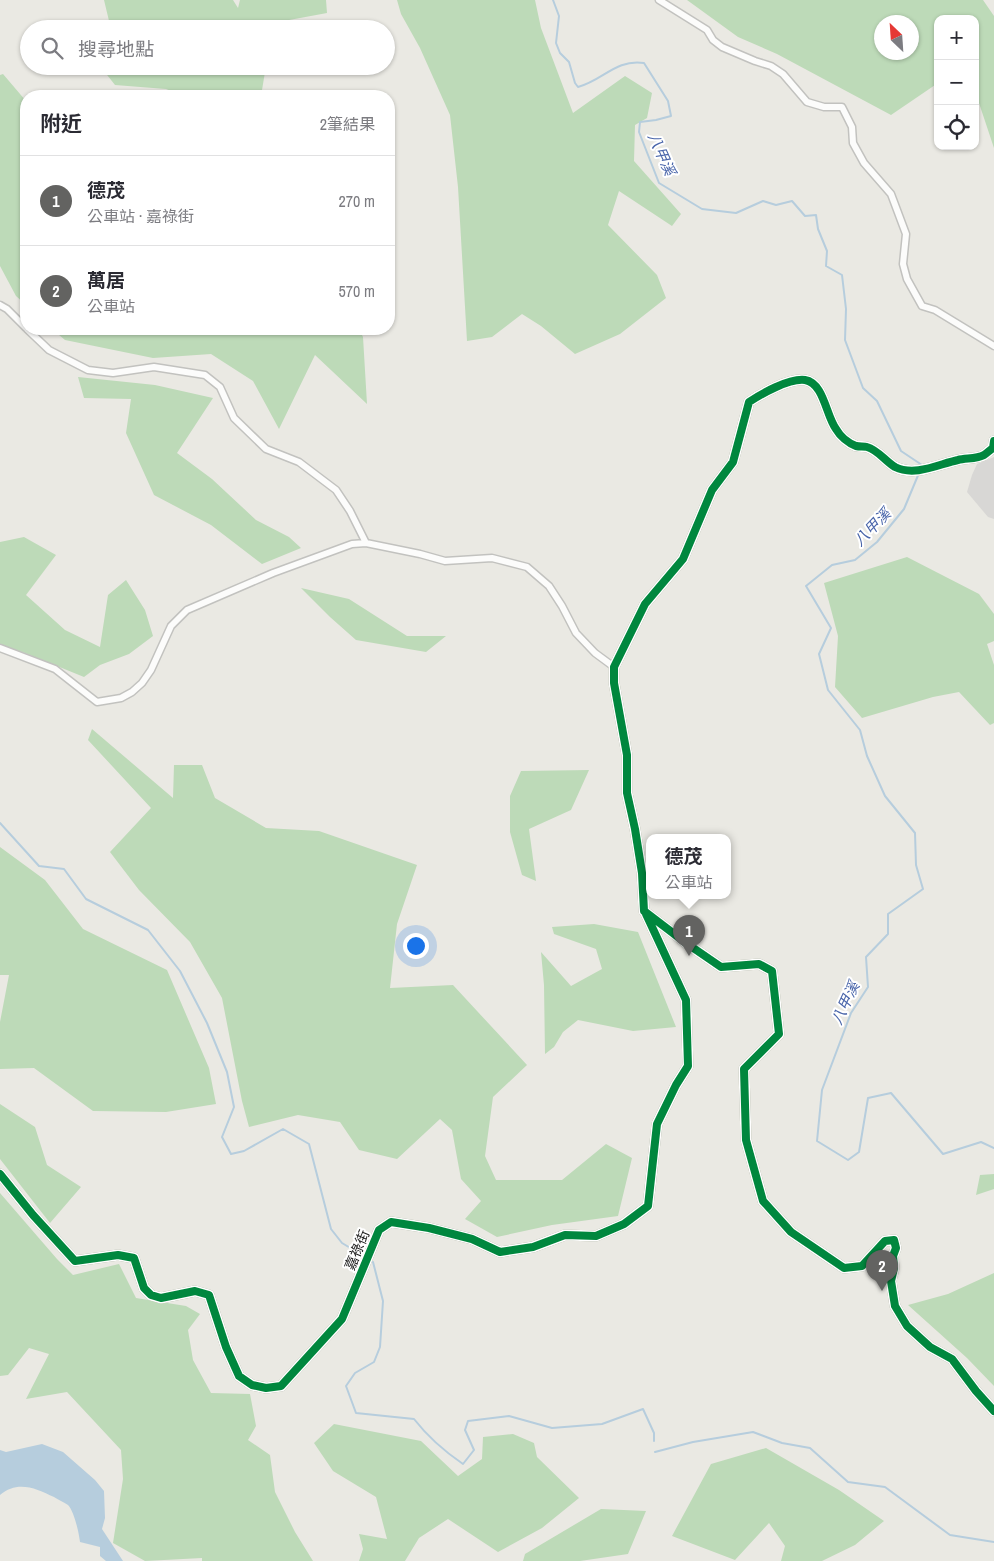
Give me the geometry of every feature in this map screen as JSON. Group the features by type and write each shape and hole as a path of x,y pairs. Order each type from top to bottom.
{"street":[{"path":"659,0 707,30 713,40 722,47 771,66 783,74 806,102 824,107 842,107 852,126 853,143 864,163 891,194 906,234 903,264 907,279 922,306 935,310 994,346"},
{"path":"0,305 20,321"},
{"path":"34,335 49,350 88,370 113,373 154,367 205,375 220,387 234,418 266,449 299,462 336,490 350,511 366,544"},
{"path":"994,441 993,448 983,456 957,460 926,469 915,470 896,467 867,447 856,446 844,439 835,428 815,384 804,380 788,383 767,391 749,402 733,462 712,490 683,559 645,604 614,668 614,683 627,755 627,793 642,873 644,911 721,967 759,964 772,971 779,1034 744,1069 746,1140 763,1201 791,1232 844,1268 862,1266 884,1241 894,1240 896,1248 893,1256 894,1268 891,1281 895,1306 899,1313 907,1326 924,1342 952,1359 994,1412"},
{"path":"0,648 55,669 97,702 120,698 132,692 142,683 151,670 171,626 187,610 273,573 352,544 366,544 420,554 445,561 492,558 527,567 549,586 576,633 595,653 614,668"},
{"name":"嘉祿街","path":"0,1174 33,1215 75,1261 118,1255 134,1258 144,1288 151,1295 161,1298 195,1291 209,1295 226,1347 239,1376 252,1385 266,1388 281,1386 342,1319 379,1230 391,1222 429,1228 463,1237 500,1252 533,1247 565,1235 596,1236 624,1224 648,1206 657,1124 676,1085 688,1066 686,1000 644,911"}],"shaded area":[{"path":"994,457 994,519 988,517 967,492 977,464"}],"green space":[{"path":"104,0 233,0 238,8 240,0 326,0 327,13 289,20 109,20"},
{"path":"397,0 535,0 541,28 573,113 625,76 652,93 647,118 635,125 634,161 681,214 672,226 619,191 608,225 657,275 666,298 620,334 575,354 541,326 522,314 492,337 467,341 458,187 450,115 420,48 401,14"},
{"path":"687,0 983,0 994,16 994,148 979,103 979,15 934,15 934,86 891,115 777,54 738,37"},
{"path":"3,74 20,94 20,300 16,296 0,266 0,75"},
{"path":"107,75 264,75 262,90 169,90 115,85"},
{"path":"59,335 362,335 367,404 315,355 279,429 253,381 211,354 153,358 65,340"},
{"path":"78,377 155,385 213,398 177,453 212,479 256,520 289,537 301,548 262,564 211,525 154,495 126,433 131,399 84,398"},
{"path":"24,537 56,555 26,595 65,630 100,647 108,595 126,580 145,610 153,636 129,654 100,665 84,677 0,645 0,542"},
{"path":"907,557 979,594 994,614 994,641 987,644 994,665 994,723 990,725 959,692 933,697 862,718 835,687 838,636 824,583"},
{"path":"301,588 349,599 407,636 446,636 426,652 356,640"},
{"path":"92,729 173,798 174,765 202,765 215,798 266,828 319,831 417,865 397,924 390,988 453,985 527,1065 493,1097 485,1156 496,1180 562,1180 606,1144 632,1158 618,1216 552,1225 497,1237 465,1219 481,1201 461,1179 452,1130 440,1119 397,1159 359,1150 340,1122 298,1115 249,1127 242,1101 222,998 190,942 139,890 110,852 151,808 88,740"},
{"path":"589,770 571,810 529,829 536,881 522,875 510,832 510,796 521,771"},
{"path":"0,847 45,880 83,929 167,970 209,1068 216,1104 166,1112 93,1111 34,1068 0,1069 0,1022 9,975 0,975"},
{"path":"594,924 638,932 676,1027 633,1031 578,1020 563,1032 554,1047 545,1054 544,985 541,952 571,986 602,969 596,949 554,934 552,927"},
{"path":"0,1104 35,1127 47,1165 81,1187 50,1223 0,1159"},
{"path":"994,1174 994,1189 976,1195 980,1175"},
{"path":"0,1193 73,1275 119,1264 136,1298 186,1306 200,1314 188,1330 193,1360 211,1393 250,1394 256,1426 248,1440 270,1455 275,1492 295,1532 313,1561 202,1561 202,1558 145,1561 113,1543 123,1479 121,1450 67,1392 26,1399 49,1354 29,1348 8,1375 0,1376"},
{"path":"994,1273 994,1386 967,1358 908,1305 948,1294"},
{"path":"334,1424 421,1441 458,1476 482,1459 483,1437 513,1434 534,1443 537,1457 579,1498 542,1528 498,1552 448,1519 419,1538 405,1561 359,1561 363,1549 359,1534 387,1539 376,1497 333,1471 314,1443"},
{"path":"766,1448 839,1490 884,1521 855,1545 822,1561 781,1561 785,1546 769,1523 735,1560 672,1536 711,1464"},
{"path":"601,1509 646,1511 628,1554 580,1561 523,1561 525,1554"}],"water":[{"path":"42,1444 63,1452 95,1480 104,1491 105,1518 102,1529 123,1561 106,1561 100,1556 100,1547 80,1542 76,1522 70,1508 54,1497 27,1487 6,1490 0,1495 0,1450 6,1452"}],"waterway":[{"name":"八甲溪","path":"553,0 559,16 556,43 560,53 569,62 578,87 625,64 644,63 668,101 671,116 640,122 639,132 659,183 702,209 736,213 763,201 776,205 792,201 805,216 816,215 818,229 827,251 826,266 842,275 846,309 845,340 863,388 877,401 901,451 921,466"},
{"name":"八甲溪","path":"919,473 904,509 877,542 855,560 832,565 806,586 831,628 819,654 828,690 860,730 867,756 885,796 915,833 916,865 923,889 888,914 888,934 866,957 868,987 851,1013 822,1090 817,1141 848,1160 859,1152 868,1098 891,1093 943,1154 981,1142 994,1148"},
{"path":"0,823 39,866 64,869 86,899 148,930 180,971 207,1023 227,1072 234,1107 222,1137 231,1154 244,1151 283,1129 309,1144 331,1229 342,1243 362,1255"},
{"path":"373,1262 383,1301 380,1347 374,1362 355,1373 346,1386 356,1413 414,1419 425,1432 463,1464 474,1450 465,1430 468,1421 509,1416 552,1428 602,1424 643,1409 654,1433 654,1441"},
{"path":"655,1452 693,1442 753,1432 782,1443 810,1448 848,1482 885,1487 950,1535 994,1542"}],"cycle path":[{"path":"994,441 993,448 984,455 975,458 958,460 927,469 903,470 895,467 871,448 856,446 842,437 833,423 821,393 811,382 805,380 791,381 754,399 749,402 733,462 712,490 683,559 645,604 614,667 614,683 627,755 627,793 642,873 644,911 721,967 759,964 772,971 779,1034 744,1069 746,1140 763,1201 791,1232 844,1268 862,1266 885,1241 894,1240 896,1248 893,1256 894,1268 891,1281 895,1306 907,1326 930,1347 952,1359 994,1411"},
{"path":"0,1174 33,1215 75,1261 118,1255 134,1258 144,1288 151,1295 161,1298 195,1291 209,1295 226,1347 239,1376 252,1385 266,1388 281,1386 342,1319 379,1230 391,1222 429,1228 472,1239 500,1252 533,1247 565,1235 596,1236 624,1224 648,1206 657,1124 676,1085 688,1066 686,1000 646,914"}],"place":[{"name":"德茂","path":"689,956"},
{"name":"萬居","path":"882,1291"}]}
